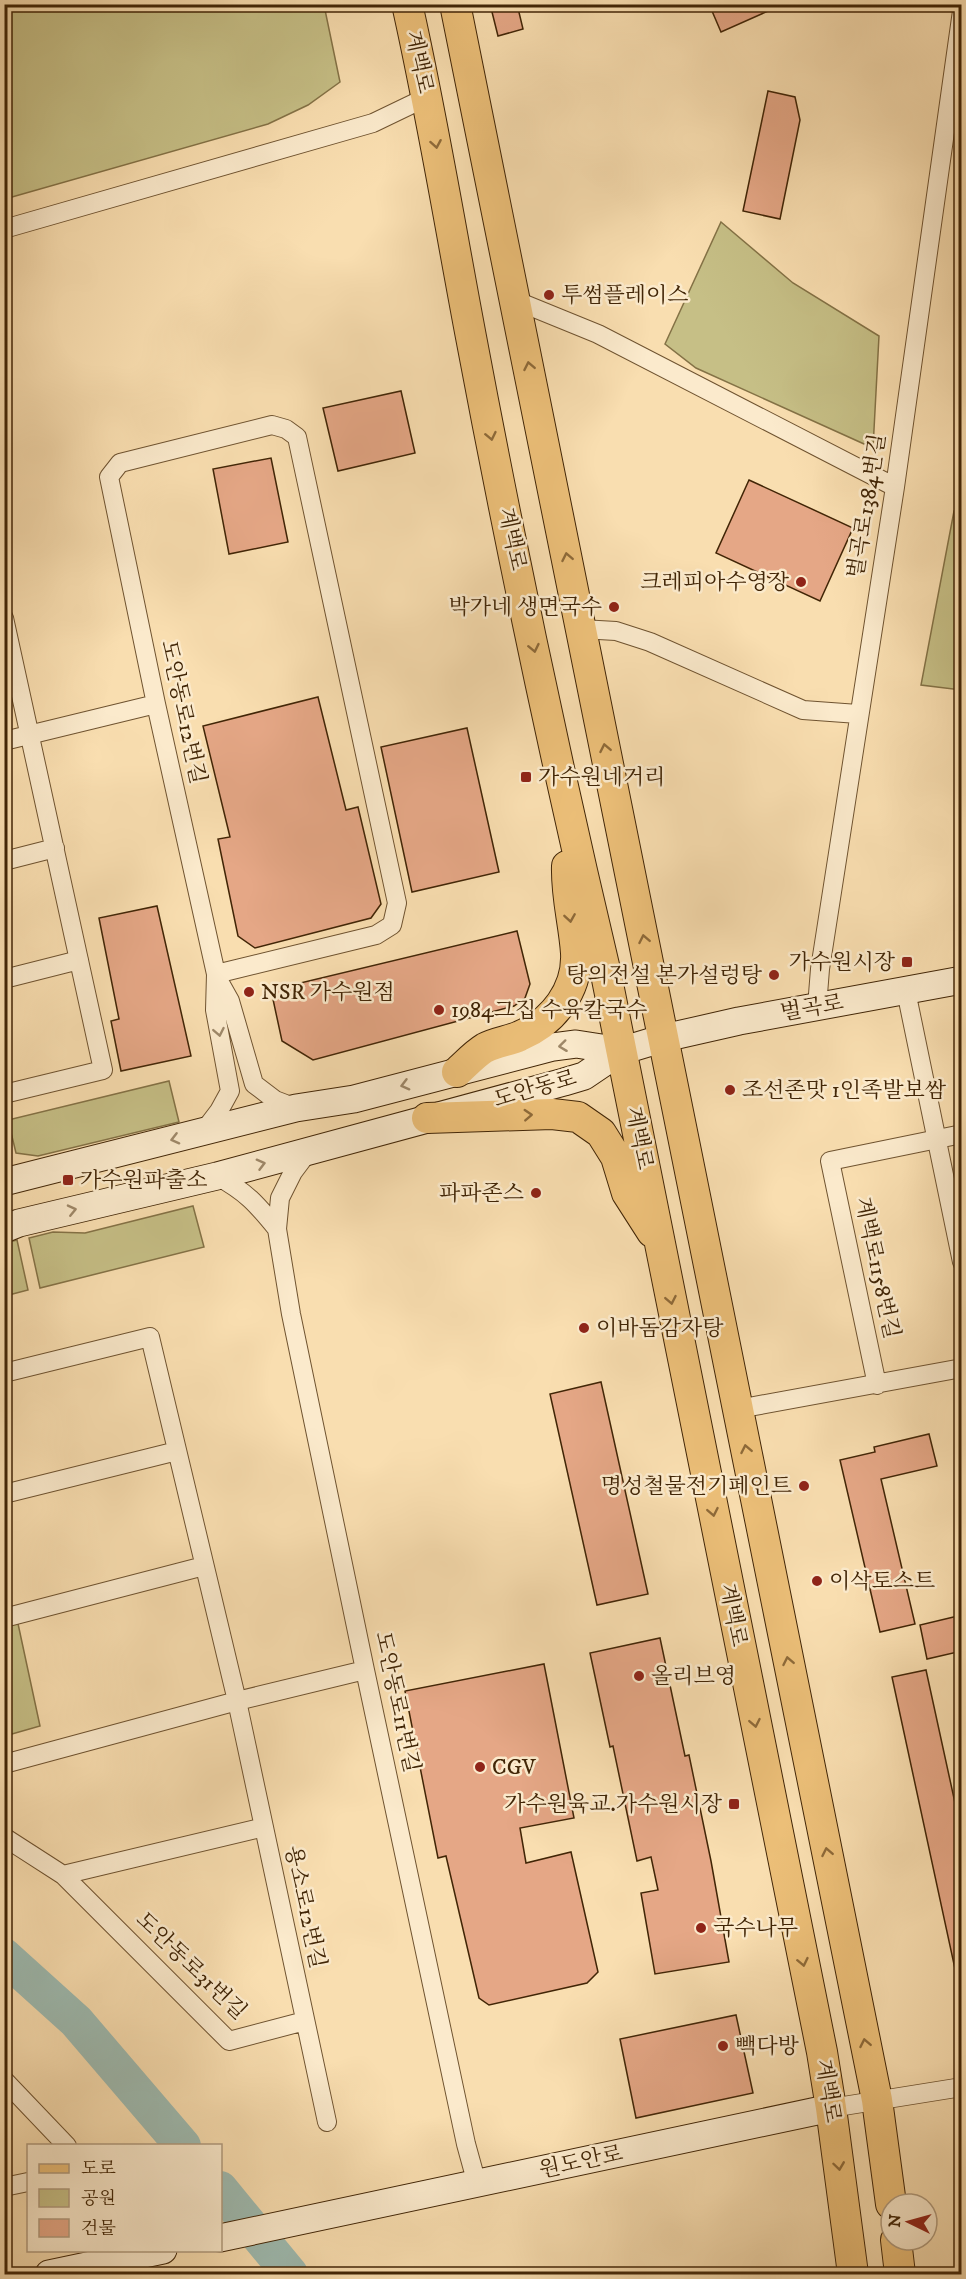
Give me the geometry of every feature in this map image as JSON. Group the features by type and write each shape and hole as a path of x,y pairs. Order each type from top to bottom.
{"main road":[{"name":"계백로","path":"407,4 427,97 471,338 569,818 606,974 831,2108 853,2274"},
{"name":"계백로","path":"455,4 517,301 877,2100 889,2192"},
{"path":"457,1072 485,1048 522,1035 547,1020 565,1001 572,981 576,955 566,890 569,818"},
{"name":"벌곡로","path":"621,1051 664,1038 739,1021 962,980"},
{"name":"도안동로","path":"4,1182 296,1108 354,1099 553,1047 576,1044 621,1051"},
{"name":"도안동로","path":"4,1229 19,1222 217,1176 308,1152 584,1076 621,1051"},
{"path":"428,1118 552,1114 578,1117 601,1133 616,1157 627,1193 659,1242"},
{"name":"원도안로","path":"222,2238 831,2108"},
{"path":"897,2252 900,2274"},
{"path":"49,2274 146,2257"}],"street":[{"name":"벌곡로1384번길","path":"817,1007 820,969 895,487 962,11"},
{"path":"4,229 373,123 427,97"},
{"path":"517,301 598,334 895,487"},
{"name":"도안동로12번길","path":"272,425 286,429 297,437 396,903 392,924 376,935 216,974 156,704 109,477 120,463 272,425"},
{"path":"4,618 9,661 30,735 103,1070 4,1094"},
{"path":"581,629 616,631 650,642 803,710 858,714"},
{"path":"4,741 156,704"},
{"path":"4,861 55,848"},
{"path":"4,979 79,960"},
{"path":"216,974 230,1001 254,1084 275,1100 296,1108"},
{"path":"203,1132 219,1111 230,1091 215,1010 216,974"},
{"path":"906,991 961,1258"},
{"path":"936,1139 962,1134"},
{"name":"계백로1158번길","path":"877,1385 830,1161 936,1139"},
{"path":"277,1229 280,1198 293,1172 308,1152"},
{"path":"217,1176 255,1201 277,1229"},
{"name":"도안동로11번길","path":"277,1229 294,1326 365,1670 466,2145 477,2184"},
{"name":"용소로12번길","path":"4,1373 150,1337 237,1701 327,2122"},
{"path":"738,1409 962,1368"},
{"path":"4,1494 177,1451"},
{"path":"4,1618 204,1566"},
{"path":"4,1764 237,1701 365,1670"},
{"path":"63,1875 264,1827"},
{"name":"도안동로31번길","path":"4,1837 63,1875 229,2041 305,2021"},
{"path":"4,2080 66,2144"},
{"path":"831,2108 962,2087"},
{"path":"4,2187 27,2182"}],"green space":[{"path":"5,4 324,5 340,82 308,105 268,124 5,199"},
{"path":"721,222 793,283 879,336 873,448 696,368 665,344"},
{"path":"954,511 962,512 961,690 921,685"},
{"path":"169,1081 179,1122 38,1156 16,1153 8,1120"},
{"path":"193,1206 204,1247 40,1288 29,1238 53,1232 85,1233"},
{"path":"17,1240 28,1290 5,1296 5,1243"},
{"path":"17,1619 40,1726 5,1736 5,1622"}],"building":[{"path":"490,4 517,4 523,29 498,36"},
{"path":"709,4 784,4 721,32"},
{"path":"768,91 795,97 800,120 780,219 743,211"},
{"path":"401,391 415,453 338,471 323,408"},
{"path":"271,458 288,542 229,554 213,469"},
{"path":"749,480 853,528 820,601 716,553"},
{"path":"318,697 346,810 358,807 381,904 371,918 255,948 238,936 218,839 230,837 203,726"},
{"path":"467,728 499,872 412,892 381,747"},
{"path":"157,906 191,1056 121,1071 111,1021 119,1019 99,918"},
{"path":"517,931 530,984 525,998 514,1006 313,1060 282,1041 271,990"},
{"path":"601,1382 648,1594 597,1605 550,1394"},
{"path":"929,1434 937,1466 881,1479 915,1624 880,1632 840,1460 875,1452 874,1447"},
{"path":"962,1615 962,1651 927,1659 920,1625"},
{"path":"660,1638 685,1756 689,1755 729,1962 655,1974 641,1893 658,1890 651,1857 637,1861 613,1746 610,1747 590,1653"},
{"path":"544,1664 574,1818 520,1828 526,1863 571,1852 598,1972 587,1983 489,2005 479,1998 446,1856 438,1858 405,1691"},
{"path":"926,1670 962,1835 962,1968 955,1969 892,1677"},
{"path":"736,2015 753,2093 636,2118 620,2039"}],"waterway":[{"path":"4,1956 76,2021 181,2144"},
{"path":"222,2191 290,2274"}],"place":[{"name":"투썸플레이스","path":"549,295"},
{"name":"크레피아수영장","path":"801,582"},
{"name":"박가네 생면국수","path":"614,607"},
{"name":"가수원네거리","path":"526,777"},
{"name":"가수원시장","path":"907,962"},
{"name":"탕의전설 본가설렁탕","path":"774,975"},
{"name":"NSR 가수원점","path":"249,992"},
{"name":"1984그집 수육칼국수","path":"439,1010"},
{"name":"조선존맛 1인족발보쌈","path":"730,1090"},
{"name":"가수원파출소","path":"68,1180"},
{"name":"파파존스","path":"536,1193"},
{"name":"이바돔감자탕","path":"584,1328"},
{"name":"명성철물전기페인트","path":"804,1486"},
{"name":"이삭토스트","path":"817,1581"},
{"name":"올리브영","path":"639,1676"},
{"name":"CGV","path":"480,1767"},
{"name":"가수원육교.가수원시장","path":"734,1804"},
{"name":"국수나무","path":"701,1928"},
{"name":"빽다방","path":"723,2046"}]}
